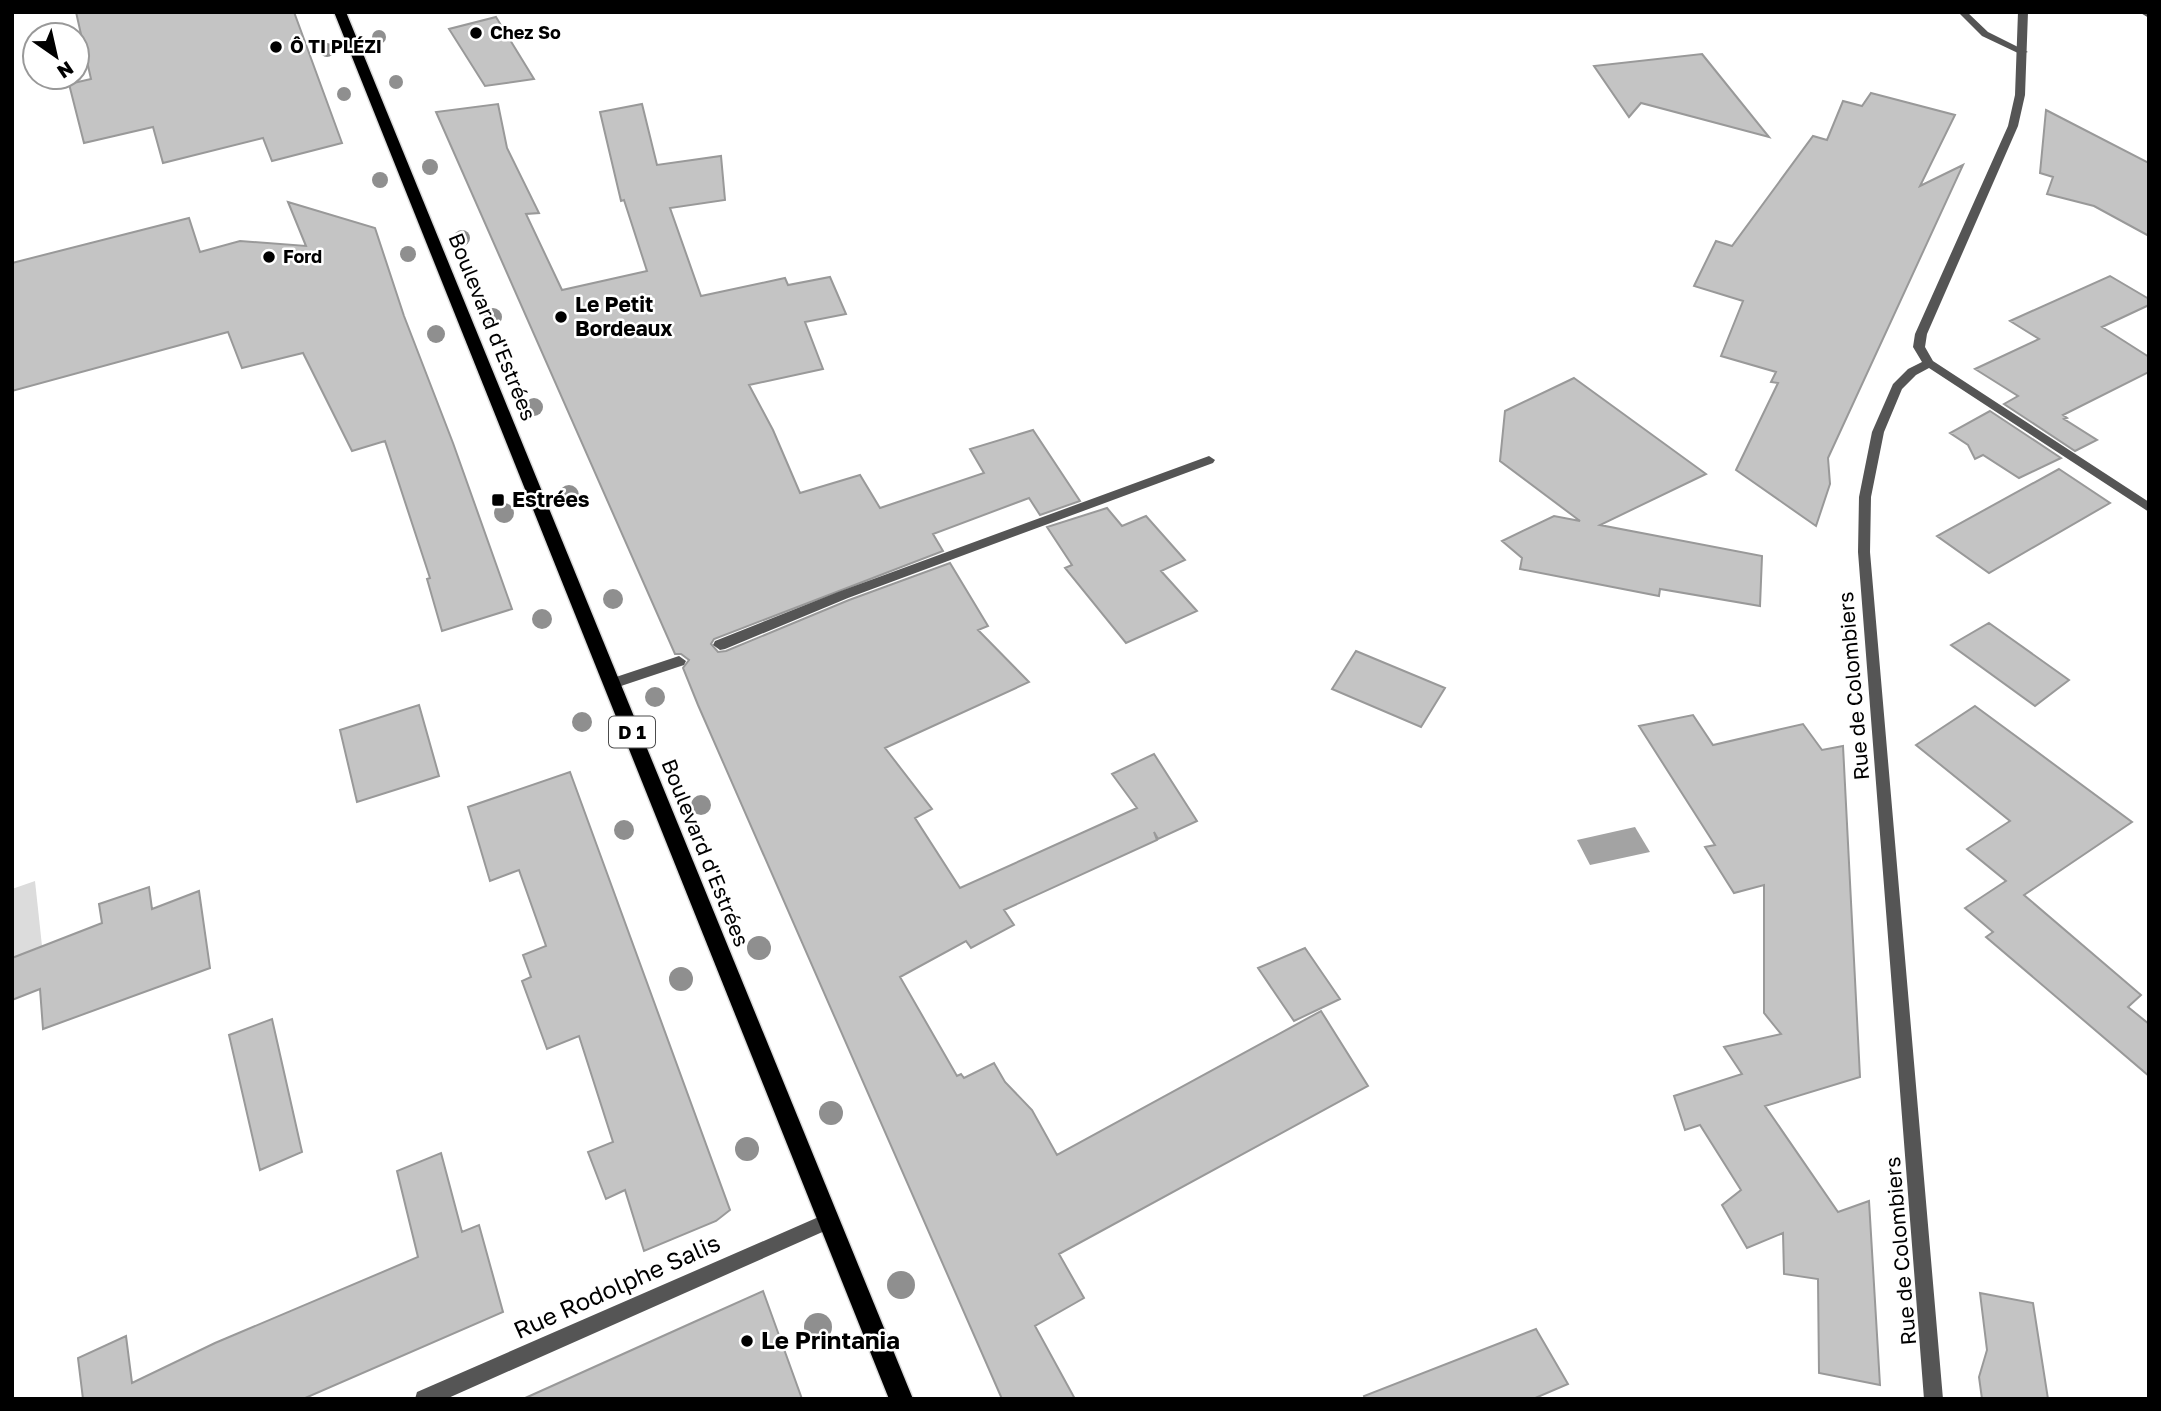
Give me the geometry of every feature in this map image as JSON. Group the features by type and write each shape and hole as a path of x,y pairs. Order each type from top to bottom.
{"main road":[{"name":"Boulevard d'Estrées","path":"340,12 901,1399"}],"street":[{"path":"1962,12 1985,34 2023,52"},
{"path":"2023,12 2021,95 2013,126 1921,334 1919,347 1928,363 2149,508"},
{"path":"2143,12 2149,15"},
{"name":"Rue de Colombiers","path":"1928,363 1912,372 1897,387 1878,432 1865,497 1864,552 1934,1399"},
{"path":"720,645 843,594 1209,460"},
{"path":"612,684 679,661"},
{"name":"Rue Rodolphe Salis","path":"424,1399 830,1220"}],"shaded area":[{"path":"1635,827 1650,852 1590,865 1577,840"},
{"path":"35,881 42,946 12,958 12,889"}],"building":[{"path":"76,12 294,12 342,143 272,161 263,138 163,163 153,127 84,143 71,91 91,91 91,21 78,21"},
{"path":"496,17 534,79 485,86 449,29"},
{"path":"1702,54 1769,137 1641,103 1629,117 1594,66"},
{"path":"1871,93 1955,115 1920,186 1963,165 1828,458 1830,484 1816,526 1736,470 1778,383 1771,382 1776,372 1721,356 1743,301 1694,286 1716,241 1732,246 1813,136 1827,140 1843,101 1862,106"},
{"path":"498,104 507,148 539,213 526,214 562,290 647,271 624,200 621,201 600,112 642,104 657,165 721,156 725,200 670,208 701,296 785,278 788,285 830,277 846,314 805,322 823,369 749,385 773,430 800,493 860,475 880,508 984,473 970,449 1033,430 1080,501 1040,515 1029,498 933,534 943,551 714,639 711,644 718,652 726,651 849,600 950,563 988,626 978,630 1029,682 885,748 932,809 915,818 960,888 1137,808 1112,774 1154,754 1197,821 1158,839 1154,832 1157,840 1004,910 1014,925 971,948 966,941 900,977 957,1076 961,1074 964,1078 994,1063 1005,1082 1032,1110 1057,1155 1321,1011 1368,1086 1059,1254 1084,1298 1035,1326 1075,1399 1002,1399 698,705 683,668 689,660 681,654 675,654 436,112"},
{"path":"2046,110 2149,163 2149,236 2094,206 2047,194 2053,177 2040,173"},
{"path":"288,202 375,228 404,316 512,609 442,631 427,579 430,578 385,441 352,451 303,353 242,368 228,332 12,391 12,263 189,218 200,252 240,241 306,246"},
{"path":"2110,276 2149,299 2149,305 2102,327 2149,357 2149,372 2063,415 2067,418 2064,419 2097,440 2075,451 2004,404 2018,396 1975,369 2039,339 2010,321"},
{"path":"1574,378 1706,474 1600,525 1762,556 1760,606 1660,589 1659,596 1520,569 1522,558 1502,541 1554,516 1580,521 1500,461 1505,411"},
{"path":"1990,411 2061,458 2019,478 1983,455 1975,459 1968,445 1950,433"},
{"path":"2059,469 2110,503 1989,573 1937,536"},
{"path":"1107,508 1122,526 1146,516 1185,560 1161,571 1197,611 1126,643 1065,568 1072,565 1047,527"},
{"path":"1989,623 2069,680 2035,706 1951,645"},
{"path":"1356,651 1445,688 1421,727 1332,689"},
{"path":"419,705 439,776 357,802 340,730"},
{"path":"1975,706 2132,822 2024,895 2141,995 2128,1007 2149,1024 2149,1076 1986,937 1993,932 1965,908 2006,881 1967,849 2010,821 1916,745"},
{"path":"1693,715 1713,745 1803,724 1822,750 1843,746 1860,1077 1765,1106 1838,1212 1869,1201 1880,1385 1819,1373 1818,1279 1784,1274 1783,1233 1747,1248 1722,1205 1741,1190 1700,1125 1685,1130 1674,1096 1742,1074 1724,1047 1781,1034 1764,1013 1764,885 1734,893 1705,847 1715,845 1639,726"},
{"path":"570,772 730,1210 716,1221 644,1251 625,1190 606,1199 588,1152 613,1142 579,1036 547,1049 522,981 531,977 523,955 546,946 519,870 490,881 468,807"},
{"path":"149,887 152,909 199,891 210,968 43,1029 40,989 12,1000 12,958 102,923 99,904"},
{"path":"1305,948 1340,999 1294,1021 1258,968"},
{"path":"272,1019 302,1152 260,1170 229,1035"},
{"path":"441,1153 462,1232 479,1225 503,1312 303,1399 83,1399 78,1358 126,1336 132,1383 215,1343 418,1257 397,1171"},
{"path":"763,1291 802,1399 523,1399 694,1322"},
{"path":"1980,1293 2033,1303 2048,1399 1982,1399 1979,1377 1987,1350"},
{"path":"1536,1329 1568,1384 1533,1399 1365,1399 1364,1396"}],"place":[{"name":"Chez So","path":"476,33"},
{"name":"Ô TI PLÉZI","path":"276,47"},
{"name":"Ford","path":"269,257"},
{"name":"Le Petit Bordeaux","path":"561,317"},
{"name":"Estrées","path":"498,500"},
{"name":"Le Printania","path":"747,1341"}]}
